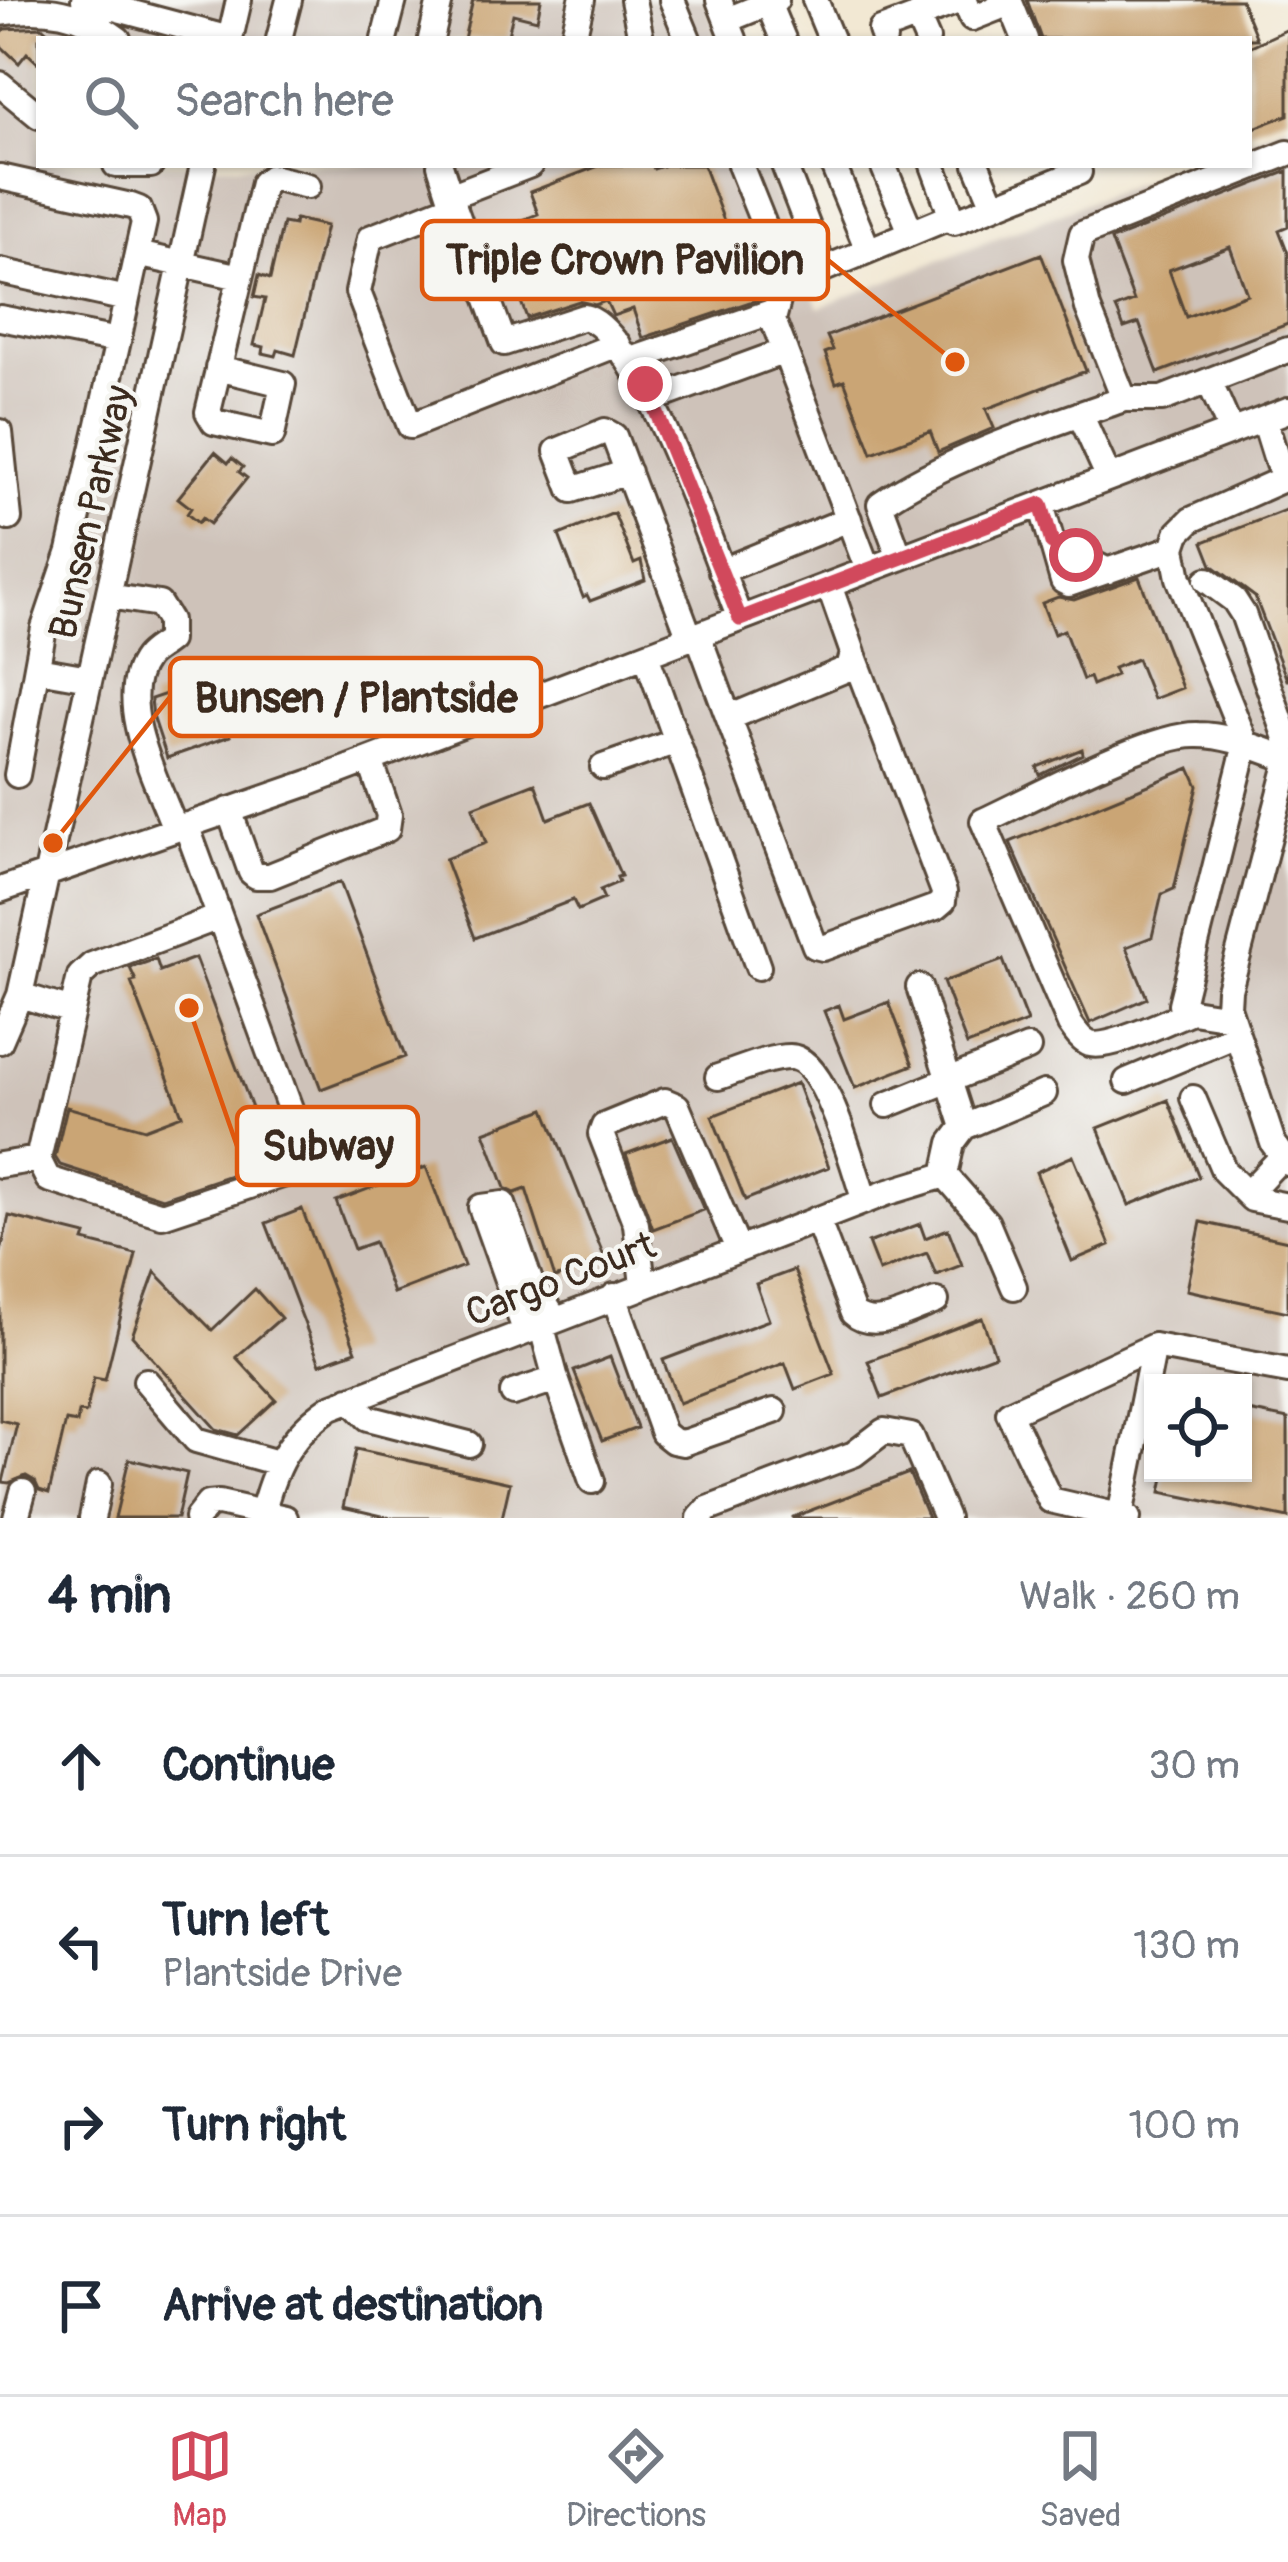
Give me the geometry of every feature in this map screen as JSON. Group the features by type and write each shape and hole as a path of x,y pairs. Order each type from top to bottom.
{"street":[{"path":"231,36 239,0"},
{"path":"280,36 289,0"},
{"path":"385,36 394,0"},
{"path":"432,36 440,0"},
{"path":"574,36 582,0"},
{"path":"633,0 640,36"},
{"path":"672,0 687,36"},
{"path":"815,0 830,36"},
{"path":"88,1 219,36"},
{"path":"726,20 772,2 782,36"},
{"path":"883,36 880,30 922,27 1010,2 1024,36"},
{"path":"0,13 46,9 78,16 113,36"},
{"path":"0,84 36,114"},
{"path":"1252,167 1288,153"},
{"name":"Bunsen Parkway","path":"0,1041 20,995 202,168"},
{"path":"441,168 519,383"},
{"path":"524,168 370,238 358,292 410,426 519,383 774,311"},
{"path":"741,168 781,267 782,285 773,320 868,570"},
{"path":"785,168 824,269 952,216"},
{"path":"834,168 868,250"},
{"path":"884,168 910,232"},
{"path":"934,168 954,222 994,206 1035,177 1079,172 1077,168"},
{"path":"978,168 994,206"},
{"path":"1124,399 1088,308 1076,260 1082,234 1250,168"},
{"path":"0,177 140,209 144,222 70,551 51,598 17,776"},
{"path":"218,368 266,178 308,186"},
{"path":"137,254 240,277"},
{"path":"0,271 127,298"},
{"path":"504,343 584,316 595,319 625,352 651,400 740,619"},
{"path":"0,318 118,341"},
{"path":"900,558 880,505 909,484 1080,414 1124,399 1162,399 1288,350"},
{"path":"651,400 785,351"},
{"path":"1209,381 1231,431"},
{"path":"1080,414 1109,478"},
{"path":"0,890 370,760 1276,414 1278,464 1288,476 1191,520 1178,533 1174,548 1179,578 1246,744 1181,1004 1234,1026"},
{"path":"0,432 9,518"},
{"path":"628,472 815,946 824,948 936,907 944,892 830,584"},
{"path":"1041,504 1063,580 1069,584 1174,548"},
{"path":"721,571 849,519"},
{"path":"1207,580 1234,600 1243,614 1288,740"},
{"path":"108,596 159,604 169,620 169,640 146,658 133,686 137,727 219,917 303,1144 301,1163 294,1171 162,1215 48,1179 38,1159 80,976 92,964 219,917"},
{"path":"726,711 738,714 849,668 852,651"},
{"path":"646,655 758,968"},
{"path":"37,669 88,678"},
{"path":"1192,1010 1106,1044 1089,1044 1080,1038 983,821 1169,737 1204,734 1288,761 1228,990 1234,1026 1284,1160 1247,1194"},
{"path":"603,767 677,741"},
{"path":"229,810 251,872 269,876 387,829 389,815 370,760"},
{"path":"920,987 964,1127"},
{"path":"20,995 72,1011"},
{"path":"1127,1081 1234,1026"},
{"path":"887,1105 1028,1048"},
{"path":"718,1077 789,1057 811,1065 824,1085 865,1201"},
{"path":"1014,1287 987,1223 945,1175 952,1143 964,1127 1044,1093"},
{"path":"1192,1097 1224,1171 1247,1194 1288,1206"},
{"path":"643,1286 636,1223 601,1134 604,1126 665,1101 677,1106 737,1249"},
{"path":"0,1165 38,1159"},
{"name":"Cargo Court","path":"269,1516 278,1463 305,1426 350,1399 737,1249 945,1175"},
{"path":"817,1219 860,1321 872,1323 936,1301"},
{"path":"614,1296 663,1433 673,1442 683,1443 774,1411"},
{"path":"541,1325 592,1481"},
{"path":"1154,1346 1124,1517 1050,1500 1009,1413 1154,1346 1288,1371"},
{"path":"513,1393 556,1379"},
{"path":"146,1381 196,1440 278,1463"},
{"path":"350,1399 368,1418 469,1444"},
{"path":"700,1518 708,1509 854,1454 884,1431 911,1436 946,1518"},
{"path":"92,1518 99,1484"},
{"path":"16,1518 23,1492"},
{"path":"197,1518 208,1504 269,1516"}],"shaded area":[{"path":"0,0 705,0 718,36 36,36 36,168 767,168 819,308 1174,168 1252,168 1252,138 1288,123 1288,1518 0,1518"}],"building":[{"path":"473,0 541,0 537,20 513,14 508,36 465,36"},
{"path":"1027,0 1241,0 1257,39 1252,36 1040,36"},
{"path":"42,27 52,36 36,36 36,61 27,53 19,63 0,45 5,29"},
{"path":"1288,29 1288,115 1252,129 1252,46"},
{"path":"593,168 704,168 733,245 743,242 762,298 643,338 633,309 613,316 606,301 595,305 579,301 527,318 495,231 538,214 530,192"},
{"path":"1288,171 1288,226 1279,230 1288,253 1288,324 1158,373 1139,323 1124,328 1116,308 1134,301 1111,240","holes":["1230,247 1247,294 1186,317 1169,270"]},
{"path":"295,219 326,226 295,355 278,350 276,356 254,345 265,299 254,297 259,275 270,279 283,223 294,225"},
{"path":"1041,254 1086,371 986,409 994,428 938,452 930,431 872,453 844,380 836,383 825,353 833,350 827,336"},
{"path":"215,452 228,463 232,458 247,478 210,524 202,518 198,523 187,514 191,508 178,498"},
{"path":"1288,509 1287,680 1255,597 1212,565 1203,542"},
{"path":"614,513 634,564 641,561 645,580 590,601 587,595 583,597 559,535"},
{"path":"1139,577 1182,688 1153,699 1137,659 1113,668 1116,675 1092,685 1089,677 1083,680 1064,630 1054,634 1042,603 1058,597 1074,600"},
{"path":"210,679 230,736 167,758 151,699"},
{"path":"1082,749 1083,754 1040,775 1037,767"},
{"path":"1190,768 1198,786 1174,889 1162,894 1152,937 1126,947 1147,998 1090,1023 1010,842"},
{"path":"535,783 548,819 589,803 621,876 619,882 600,890 604,899 578,910 573,900 475,938 445,859 486,843 473,807"},
{"path":"340,882 405,1057 321,1089 256,914"},
{"path":"195,958 272,1161 162,1198 60,1165 55,1157 67,1107 145,1129 182,1115 131,982 136,981 130,968 156,959 160,971"},
{"path":"1003,960 1027,1022 967,1045 943,982"},
{"path":"889,1002 913,1065 855,1088 824,1011 839,1005 844,1019"},
{"path":"797,1083 829,1167 745,1200 712,1116"},
{"path":"1168,1100 1199,1177 1129,1205 1098,1128"},
{"path":"545,1109 605,1259 555,1278 526,1189 515,1193 505,1188 484,1132"},
{"path":"672,1137 704,1210 653,1229 626,1154"},
{"path":"1073,1156 1110,1245 1072,1261 1036,1172"},
{"path":"426,1167 464,1266 393,1293 374,1242 354,1249 336,1201"},
{"path":"302,1209 356,1351 320,1364 266,1223"},
{"path":"9,1216 86,1235 84,1241 136,1254 105,1380 94,1378 86,1413 79,1412 77,1423 66,1421 49,1493 26,1476 3,1482 17,1424 0,1420 0,1256"},
{"path":"1201,1222 1288,1241 1288,1312 1187,1290"},
{"path":"920,1224 925,1238 948,1229 962,1265 936,1275 927,1253 879,1271 868,1243"},
{"path":"794,1270 834,1374 795,1389 785,1363 679,1403 663,1360 769,1320 756,1284"},
{"path":"155,1272 212,1330 255,1289 281,1318 236,1357 276,1400 238,1435 216,1429 132,1336"},
{"path":"982,1318 995,1355 882,1398 868,1361"},
{"path":"610,1357 637,1428 602,1441 574,1371"},
{"path":"1252,1412 1288,1419 1288,1518 1161,1492 1163,1482 1252,1482"},
{"path":"356,1449 510,1483 502,1518 391,1518 343,1507"},
{"path":"129,1459 187,1473 177,1518 115,1518"},
{"path":"909,1473 928,1518 793,1518 793,1517"}],"place":[{"name":"Triple Crown Pavilion","path":"955,362"},
{"name":"Bunsen / Plantside","path":"53,843"},
{"name":"Subway","path":"189,1008"}],"route":[{"path":"645,384 740,619 1041,504 1052,543 1076,555"}]}
